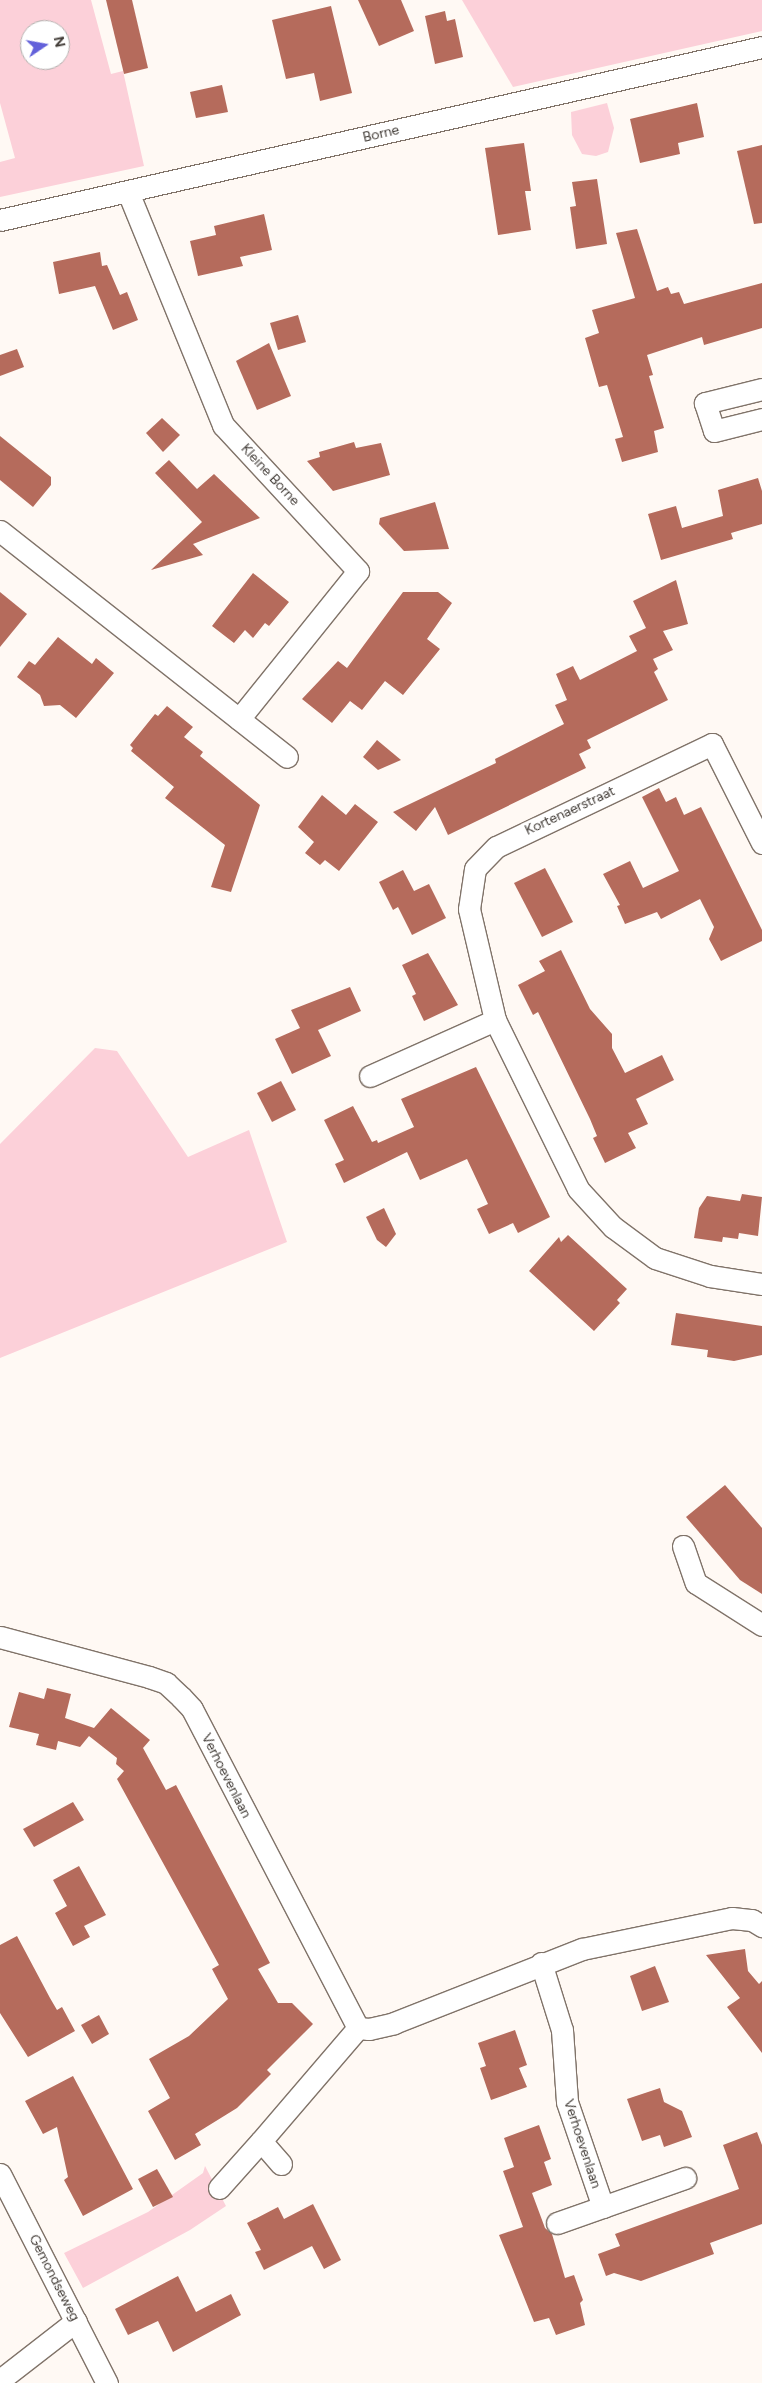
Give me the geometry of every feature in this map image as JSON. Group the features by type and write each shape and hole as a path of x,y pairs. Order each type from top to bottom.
{"street":[{"name":"Borne","path":"0,220 762,47"},
{"name":"Kleine Borne","path":"128,192 224,426 358,571 239,719"},
{"path":"762,389 705,403 714,432 762,419"},
{"path":"0,531 287,757"},
{"name":"Kortenaerstraat","path":"762,843 712,744 496,847 475,869 469,909 495,1020 578,1189 613,1227 655,1258 710,1276 762,1284"},
{"path":"370,1076 495,1020"},
{"path":"683,1546 696,1583 762,1625"},
{"name":"Verhoevenlaan","path":"0,1637 149,1677 166,1683 181,1697 192,1710 358,2028"},
{"path":"219,2188 262,2141 358,2028 369,2029 394,2023 541,1963 624,1938 732,1918 752,1920 762,1926"},
{"name":"Verhoevenlaan","path":"541,1963 562,2030 566,2102 604,2207"},
{"path":"262,2141 281,2164"},
{"name":"Gemondseweg","path":"0,2174 107,2383"},
{"name":"Verhoevenlaan","path":"557,2222 685,2178"},
{"path":"0,2380 76,2321"}],"shaded area":[{"path":"0,0 91,0 111,74 123,71 144,166 0,197 0,162 15,158 0,103"},
{"path":"462,0 762,0 762,31 513,87"},
{"path":"607,103 614,128 608,152 596,156 582,154 572,135 571,112"},
{"path":"95,1048 117,1051 188,1157 249,1130 287,1242 0,1358 0,1144"},
{"path":"205,2166 226,2206 190,2230 83,2288 64,2253 148,2212 203,2173"}],"building":[{"path":"106,0 132,0 148,68 124,74"},
{"path":"358,0 401,0 414,31 379,46"},
{"path":"331,6 352,93 320,101 314,73 286,79 272,20"},
{"path":"445,11 447,21 455,19 463,57 435,64 425,16"},
{"path":"222,85 228,112 196,118 190,92"},
{"path":"697,103 704,137 678,143 680,154 640,163 630,119"},
{"path":"524,143 531,191 525,191 531,230 498,235 485,148"},
{"path":"762,145 762,223 754,224 737,151"},
{"path":"597,179 607,244 576,249 570,207 576,206 572,182"},
{"path":"264,214 272,250 240,257 243,266 198,276 190,241 216,235 214,226"},
{"path":"637,229 657,291 668,287 671,294 679,292 684,304 762,283 762,328 704,345 702,337 647,355 653,375 649,376 664,428 654,431 658,452 622,462 615,439 623,437 607,385 599,387 585,338 599,333 592,310 635,298 616,233"},
{"path":"100,252 102,266 107,265 120,295 127,292 138,320 113,330 95,286 59,294 53,262"},
{"path":"298,315 306,342 278,350 270,323"},
{"path":"269,343 291,396 257,410 236,361"},
{"path":"17,349 24,367 0,376 0,355"},
{"path":"162,418 180,435 163,452 146,433"},
{"path":"0,436 51,477 51,485 33,507 0,480"},
{"path":"354,442 356,448 381,443 390,475 333,491 307,461 320,457 319,452"},
{"path":"169,460 197,489 214,474 260,518 193,544 203,555 151,570 202,522 155,473"},
{"path":"758,478 762,491 762,524 731,533 733,539 661,560 648,514 676,506 682,528 723,516 718,490"},
{"path":"435,502 449,549 404,551 379,524 380,518"},
{"path":"253,573 289,602 269,626 265,623 253,638 245,630 234,643 212,626"},
{"path":"676,580 688,624 663,631 673,650 653,659 658,669 654,672 668,700 587,740 591,748 579,754 586,768 448,835 435,807 416,831 393,812 496,763 495,759 564,724 555,705 567,700 556,674 573,666 580,680 637,651 629,636 646,628 633,601"},
{"path":"0,592 27,614 0,647"},
{"path":"403,592 438,592 452,603 427,639 440,649 403,695 385,681 362,710 350,701 332,723 302,699 338,661 347,668"},
{"path":"58,637 92,664 96,658 114,673 76,718 60,705 44,706 40,695 17,677 29,661 35,665"},
{"path":"167,706 193,727 184,737 203,752 200,756 260,805 231,892 211,887 225,845 165,798 174,787 131,751 133,748 130,745 155,714 158,716"},
{"path":"377,740 401,760 378,770 363,757"},
{"path":"659,788 666,802 676,797 684,815 701,807 762,930 762,941 721,961 709,939 714,927 700,899 661,919 657,912 625,924 617,906 620,905 603,874 630,861 643,888 679,871 642,797"},
{"path":"322,795 346,815 355,804 378,822 339,871 325,860 320,865 305,853 314,842 298,827"},
{"path":"545,868 573,922 542,937 514,883"},
{"path":"403,870 414,891 429,884 446,918 412,935 398,907 393,910 379,882"},
{"path":"561,950 590,1009 612,1034 612,1048 625,1073 662,1055 674,1080 636,1099 648,1124 628,1133 636,1148 605,1163 593,1138 597,1136 590,1119 538,1012 533,1015 518,985 545,971 539,961"},
{"path":"428,953 458,1005 424,1021 412,996 416,994 402,965"},
{"path":"350,987 361,1011 318,1030 331,1056 292,1074 275,1039 300,1028 291,1010"},
{"path":"476,1067 550,1217 518,1233 513,1223 489,1234 477,1209 488,1204 467,1159 420,1180 407,1152 344,1183 335,1164 344,1160 324,1120 353,1106 372,1142 377,1140 378,1143 414,1127 401,1099"},
{"path":"281,1081 296,1110 272,1122 257,1093"},
{"path":"742,1194 762,1197 758,1236 739,1233 738,1239 723,1237 722,1242 694,1238 699,1208 707,1196 740,1201"},
{"path":"384,1208 396,1234 386,1247 377,1240 366,1217"},
{"path":"568,1235 627,1289 617,1300 620,1303 594,1331 529,1271 559,1237 561,1242"},
{"path":"676,1313 762,1326 762,1355 734,1361 707,1357 708,1350 671,1345"},
{"path":"725,1485 762,1528 762,1594 740,1580 686,1517"},
{"path":"47,1688 71,1694 65,1718 94,1728 111,1708 150,1740 143,1748 166,1790 176,1785 270,1963 258,1969 278,2003 292,2003 313,2024 267,2070 271,2074 237,2108 195,2134 201,2145 175,2160 148,2111 170,2098 149,2059 189,2036 228,1999 212,1969 219,1965 117,1779 124,1771 116,1764 117,1758 89,1736 80,1747 58,1741 56,1750 36,1745 39,1734 9,1727 19,1692 44,1699"},
{"path":"73,1802 84,1820 34,1847 23,1829"},
{"path":"79,1866 106,1915 84,1926 90,1937 73,1946 55,1913 67,1906 53,1880"},
{"path":"17,1936 57,2010 62,2007 75,2031 28,2057 0,2013 0,1945"},
{"path":"745,1949 748,1971 759,1984 762,1981 762,2053 727,2007 740,1998 706,1955"},
{"path":"655,1966 669,2002 642,2011 630,1976"},
{"path":"99,2015 109,2034 92,2044 81,2025"},
{"path":"515,2030 527,2065 519,2068 527,2087 491,2100 480,2068 486,2066 478,2043"},
{"path":"73,2076 133,2189 83,2216 64,2180 68,2177 57,2127 43,2134 25,2101"},
{"path":"660,2088 664,2102 682,2111 692,2137 664,2147 660,2135 642,2141 627,2099"},
{"path":"539,2125 551,2159 544,2162 552,2185 532,2193 545,2228 552,2234 565,2278 574,2275 583,2300 580,2303 585,2325 556,2335 549,2318 534,2322 499,2235 523,2227 503,2171 514,2167 504,2138"},
{"path":"757,2132 762,2145 762,2224 710,2243 714,2254 641,2281 614,2273 606,2276 598,2254 620,2246 615,2234 739,2189 723,2145"},
{"path":"157,2169 173,2197 153,2207 138,2179"},
{"path":"313,2204 341,2260 324,2269 312,2246 264,2270 255,2252 261,2250 247,2223 278,2207 284,2219"},
{"path":"178,2276 196,2312 231,2294 241,2315 173,2352 158,2321 128,2335 115,2309"}]}
